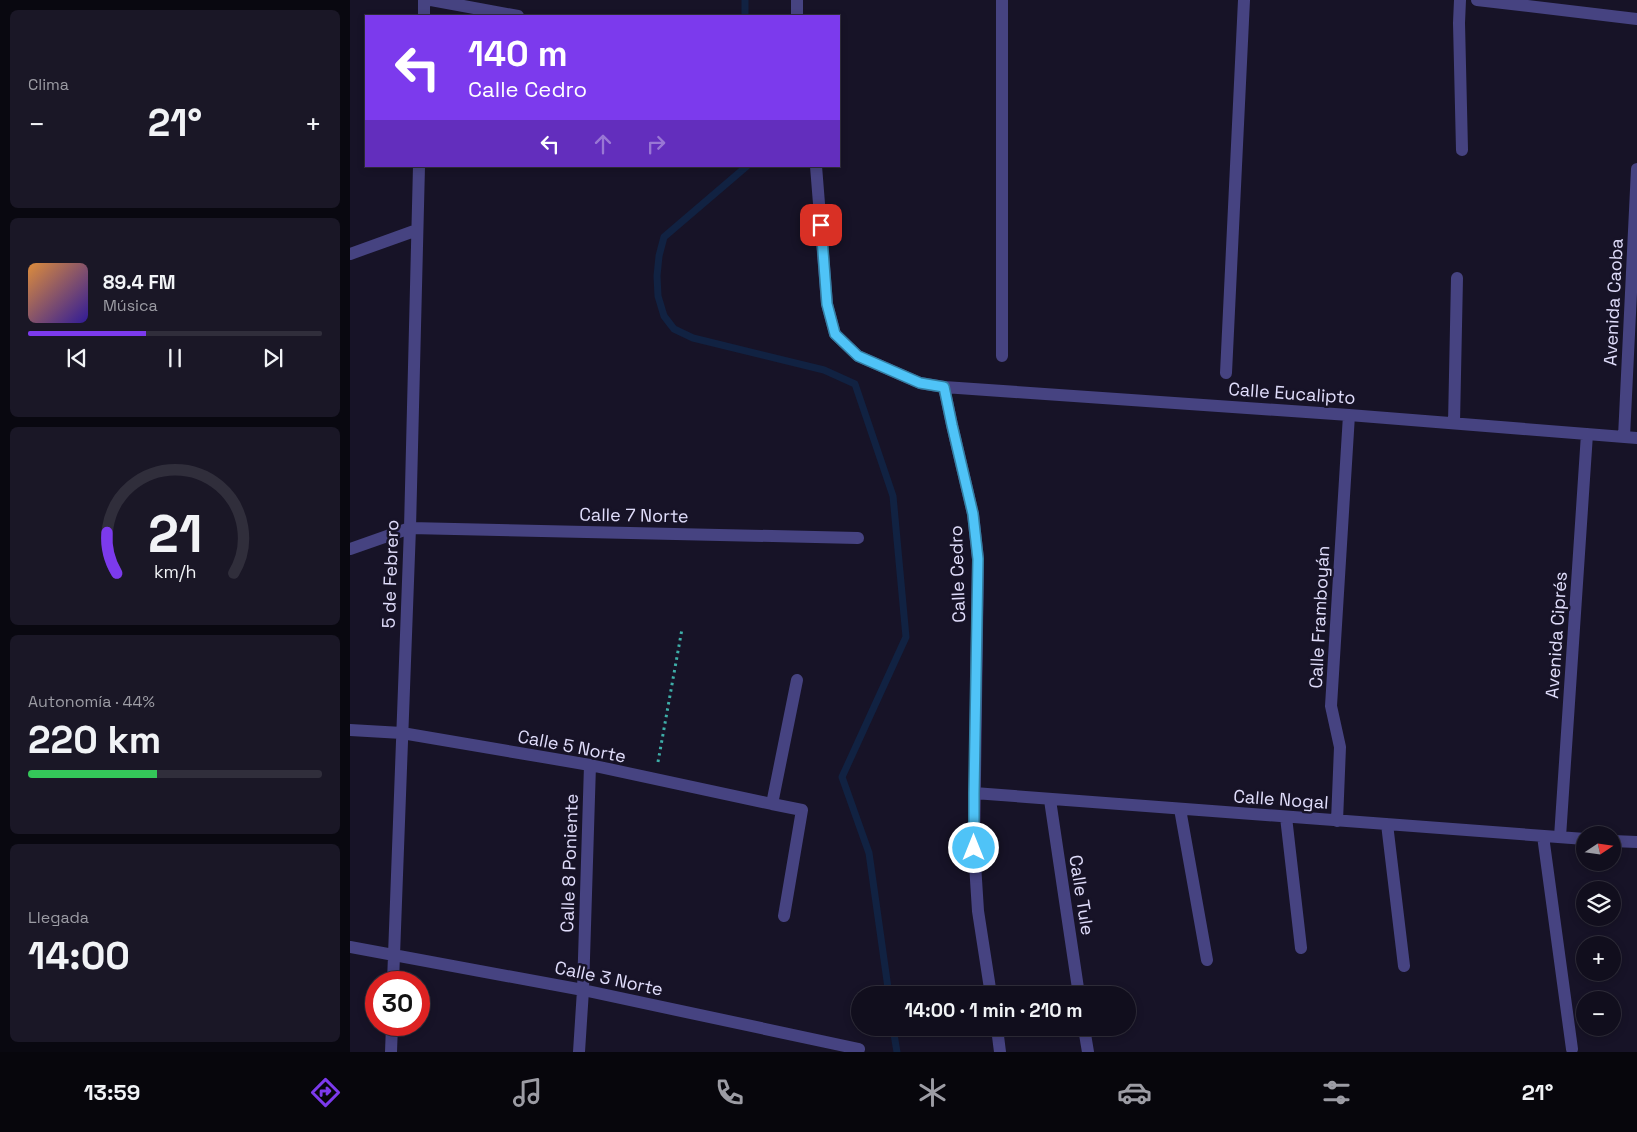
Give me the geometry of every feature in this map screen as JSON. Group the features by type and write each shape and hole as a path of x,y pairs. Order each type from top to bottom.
{"street":[{"path":"424,0 424,15"},
{"path":"431,0 513,15"},
{"path":"797,0 797,15"},
{"path":"1002,0 1002,356"},
{"path":"1226,373 1244,0"},
{"path":"1460,0 1462,150"},
{"path":"1477,0 1637,19"},
{"name":"5 de Febrero","path":"393,971 410,528 419,167"},
{"path":"816,167 827,304 835,334 858,356 920,383 944,387"},
{"name":"Avenida Caoba","path":"1631,437 1637,169"},
{"path":"350,254 417,230"},
{"path":"1454,423 1457,278"},
{"name":"Calle Eucalipto","path":"944,387 1631,437"},
{"name":"Calle Cedro","path":"944,387 973,514 978,559 974,848 978,911 990,986"},
{"name":"Calle Framboyán","path":"1337,821 1340,747 1331,706 1349,415"},
{"name":"Avenida Ciprés","path":"1560,837 1587,434"},
{"path":"350,549 410,528"},
{"name":"Calle 7 Norte","path":"410,528 858,538"},
{"path":"772,804 797,680"},
{"name":"Calle 5 Norte","path":"350,730 402,732 590,765 802,810 784,916"},
{"name":"Calle 8 Poniente","path":"579,1052 583,990 590,765"},
{"name":"Calle Nogal","path":"974,793 1576,838"},
{"name":"Calle Tule","path":"1050,800 1078,986"},
{"path":"1180,809 1207,960"},
{"path":"1286,816 1301,948"},
{"path":"1387,824 1404,966"},
{"path":"1543,836 1572,1049"},
{"path":"1621,841 1637,842"},
{"name":"Calle 3 Norte","path":"350,947 583,990 860,1049"},
{"path":"391,1052 392,1036"},
{"path":"998,1036 1000,1052"},
{"path":"1085,1036 1088,1052"}],"path":[{"path":"654,780 682,629"}],"waterway":[{"path":"745,0 745,15"},
{"path":"746,167 664,237 659,256 658,296 664,316 674,329 693,338 824,370 855,384 893,496 906,637 842,777 869,853 888,986"},
{"path":"894,1036 897,1052"}],"route":[{"path":"821,225 827,304 835,334 858,356 920,383 944,387 973,514 978,559 974,848"}]}
